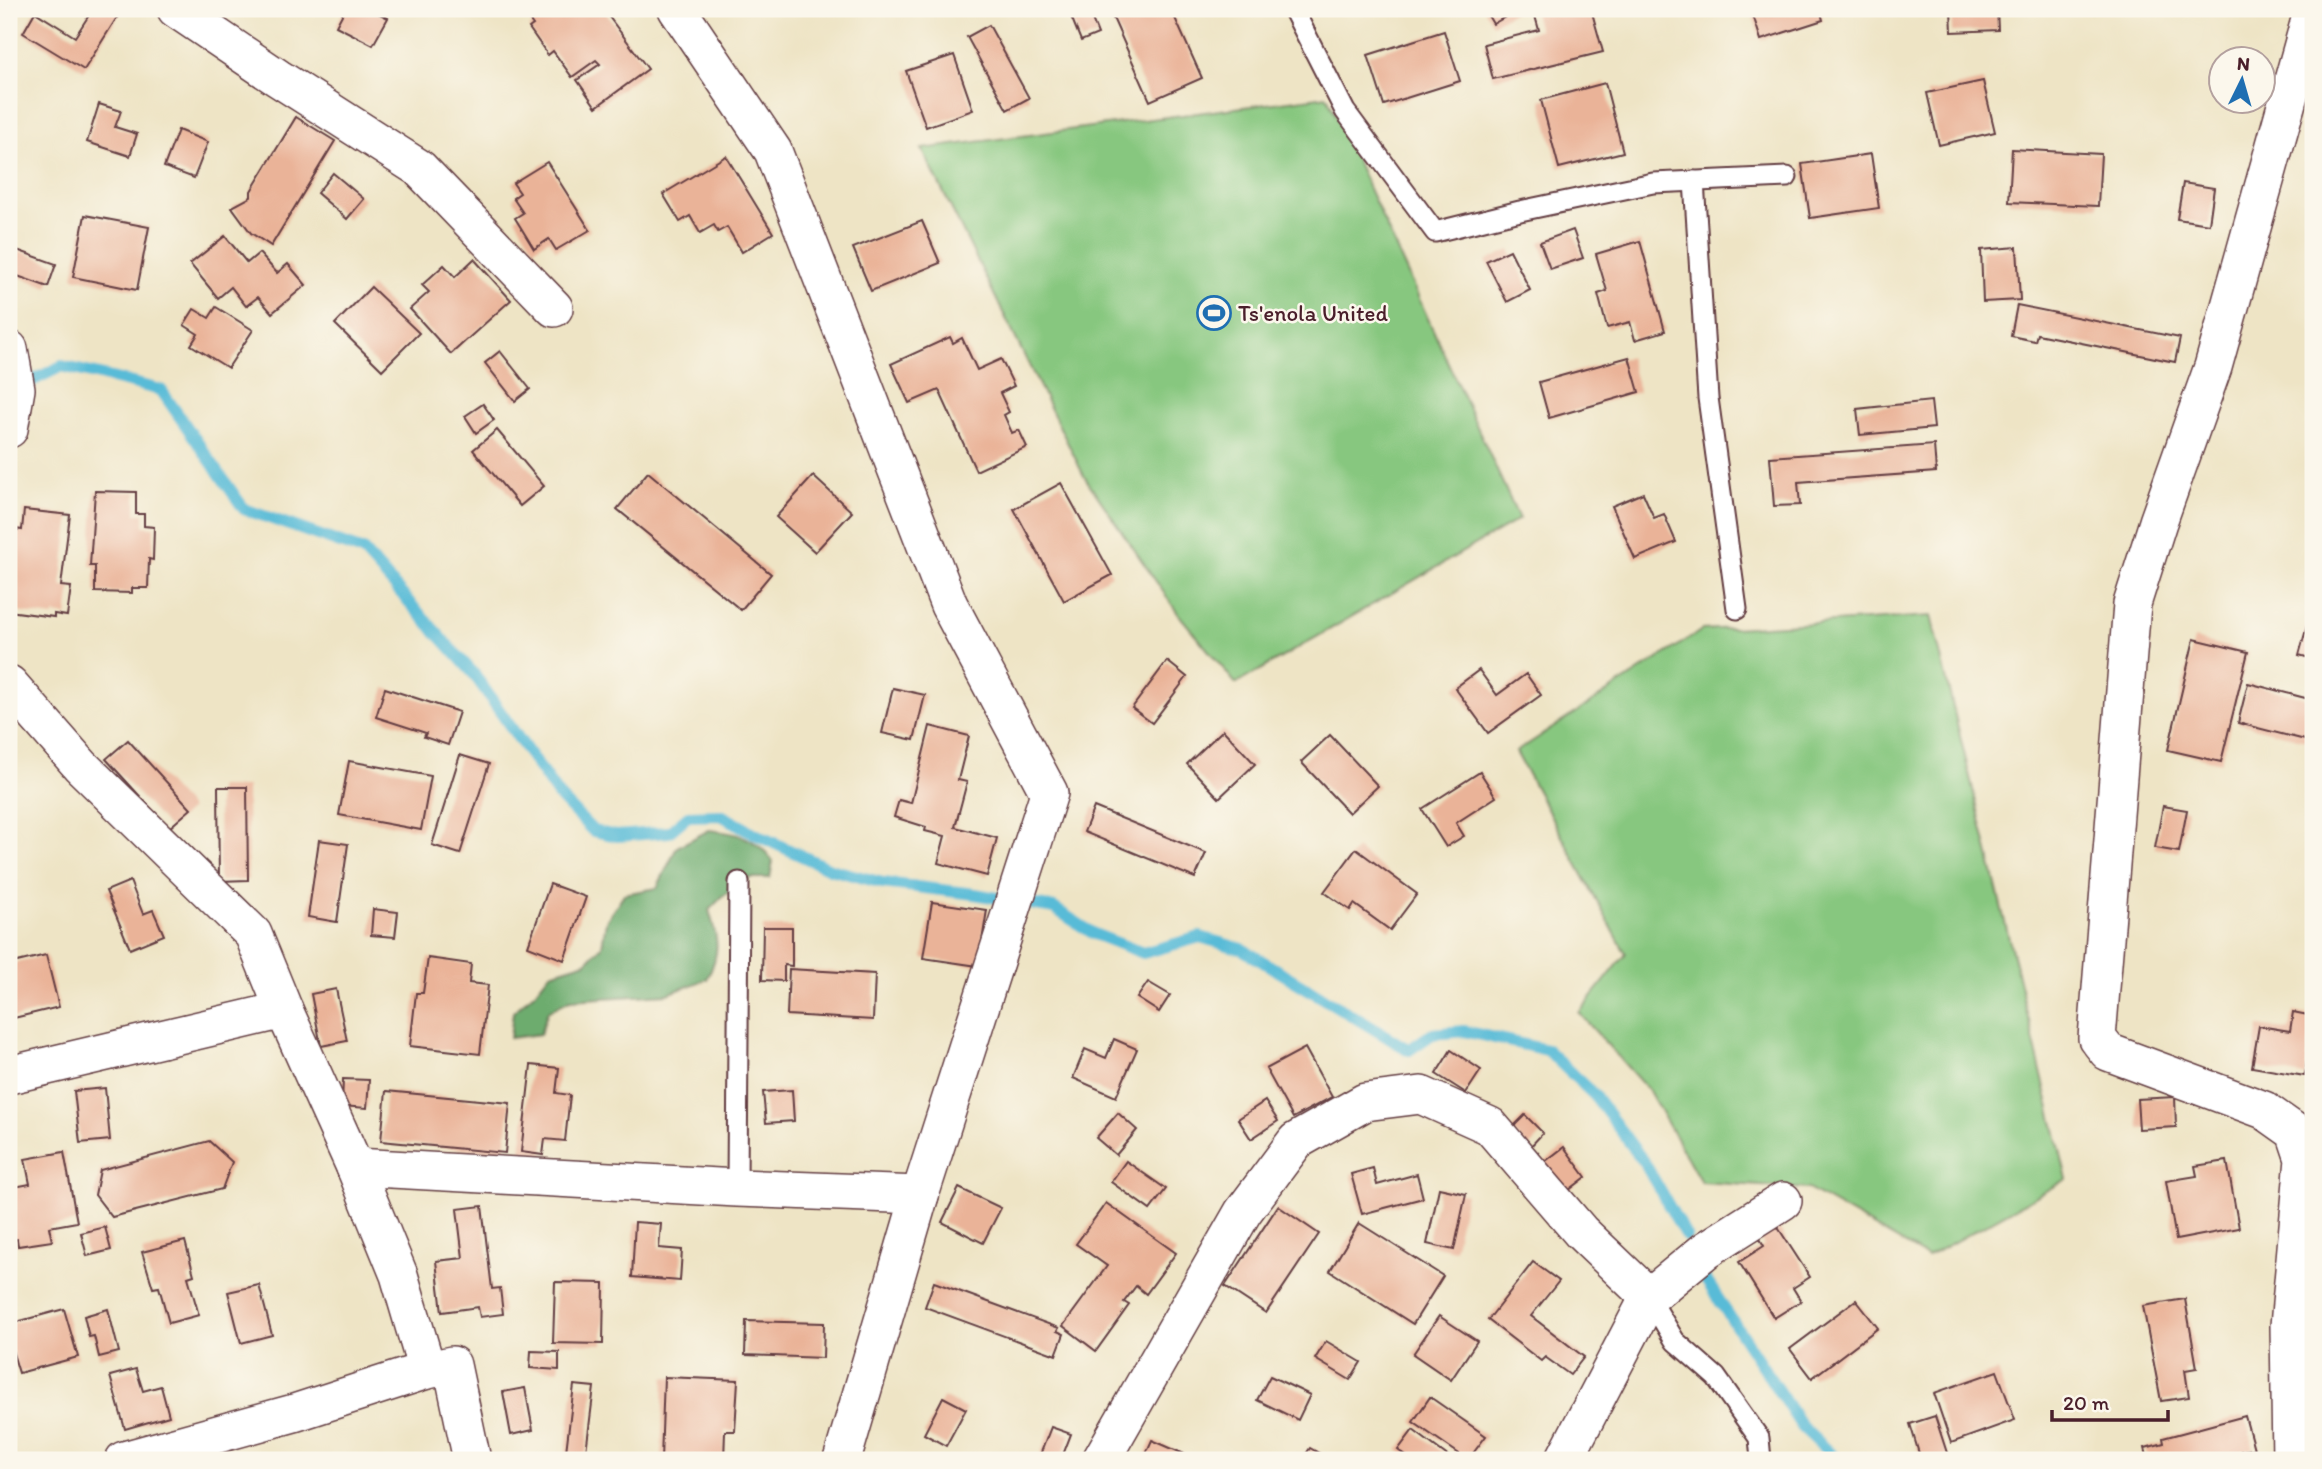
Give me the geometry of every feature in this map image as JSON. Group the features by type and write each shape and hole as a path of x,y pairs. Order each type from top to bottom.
{"street":[{"path":"176,9 419,168 554,308"},
{"path":"677,9 773,151 949,605 1049,793 920,1195 842,1460"},
{"path":"2291,1460 2289,1326 2306,1216 2309,1154 2295,1132 2264,1110 2108,1052 2097,1038 2133,604 2158,522 2213,367 2313,9"},
{"path":"9,349 16,389 9,429"},
{"path":"9,684 81,766 253,934 399,1275 427,1370"},
{"path":"9,1075 284,1010"},
{"path":"1101,1460 1242,1212 1296,1141 1365,1102 1421,1095 1490,1126 1581,1232 1649,1297"},
{"path":"355,1167 920,1195"},
{"path":"1564,1460 1649,1297 1706,1250 1783,1201"},
{"path":"124,1460 294,1413 427,1370 452,1365 472,1460"}],"lane":[{"path":"1293,9 1345,111 1435,232 1653,183 1787,177"},
{"path":"1694,181 1708,398 1737,609"},
{"path":"737,1188 739,882"},
{"path":"1649,1297 1675,1341 1716,1377 1759,1438 1761,1460"}],"green space":[{"name":"Ts'enola United","path":"1327,96 1519,519 1236,684 1179,615 1084,476 922,149"},
{"path":"1931,616 2067,1179 1927,1257 1808,1189 1701,1182 1649,1091 1579,1013 1626,954 1516,752 1702,630"},
{"path":"709,830 745,837 759,846 773,861 770,878 750,878 723,896 709,910 717,945 707,979 668,994 570,1000 548,1011 540,1034 510,1038 513,1012 535,992 550,973 586,962 602,946 606,921 624,894 657,888 677,847"}],"building":[{"path":"93,9 121,11 84,70 23,33 35,12 75,37"},
{"path":"345,9 370,9 388,18 373,45 336,26"},
{"path":"521,9 603,9 648,69 596,107 577,80 600,64 596,60 572,77 553,51 548,55 529,28 533,25"},
{"path":"1068,9 1088,9 1098,34 1081,41"},
{"path":"1109,9 1171,9 1202,78 1150,101"},
{"path":"1484,9 1519,9 1493,24"},
{"path":"1533,9 1591,9 1603,52 1493,79 1484,44 1539,30"},
{"path":"1751,9 1820,9 1823,20 1761,40"},
{"path":"1951,9 1997,9 1998,30 1952,32"},
{"path":"989,25 1029,98 1007,110 967,37"},
{"path":"1444,31 1460,81 1384,105 1368,55"},
{"path":"954,55 973,110 926,127 906,71"},
{"path":"1983,81 1995,132 1939,145 1927,93"},
{"path":"1605,83 1623,152 1559,168 1541,100"},
{"path":"99,104 121,111 115,127 137,134 130,156 87,142"},
{"path":"296,117 335,141 271,246 251,233 232,207 251,197 251,191"},
{"path":"178,130 208,142 194,178 164,167"},
{"path":"2012,149 2101,154 2098,206 2009,202"},
{"path":"1871,154 1879,208 1810,218 1802,164"},
{"path":"726,156 773,233 742,252 727,227 718,232 714,225 700,233 690,216 680,222 663,194"},
{"path":"547,162 590,230 556,250 549,239 534,249 515,218 523,213 513,198 520,193 513,183"},
{"path":"333,173 364,199 347,219 317,193"},
{"path":"2183,183 2214,188 2209,224 2177,219"},
{"path":"85,215 149,227 137,290 73,277"},
{"path":"922,221 940,263 871,291 853,248"},
{"path":"1573,230 1583,258 1550,269 1540,242"},
{"path":"225,236 247,263 259,253 277,273 288,264 306,285 272,313 258,297 246,306 231,287 218,298 190,264"},
{"path":"1640,241 1665,331 1635,340 1630,322 1607,328 1598,294 1607,291 1596,254"},
{"path":"2017,247 2020,300 1983,302 1981,250"},
{"path":"14,249 56,264 48,287 9,273"},
{"path":"1510,250 1530,290 1507,302 1486,261"},
{"path":"474,259 511,300 451,354 410,309 429,292 422,285 444,265 455,277"},
{"path":"371,287 419,333 382,370 335,324"},
{"path":"2017,305 2180,338 2175,362 2037,334 2035,341 2011,336"},
{"path":"216,307 253,330 228,368 191,345 198,334 184,325 194,309 209,318"},
{"path":"950,337 953,343 962,338 977,370 1001,359 1014,386 1000,393 1009,412 1004,415 1012,433 1019,430 1027,447 976,471 939,390 909,403 891,364"},
{"path":"500,351 530,389 515,401 485,363"},
{"path":"1629,357 1639,392 1549,418 1539,382"},
{"path":"1931,401 1934,428 1860,435 1857,409"},
{"path":"483,404 494,420 476,433 465,416"},
{"path":"497,430 544,486 520,506 473,450"},
{"path":"1934,445 1936,472 1798,482 1800,505 1774,506 1770,457"},
{"path":"648,472 771,574 741,610 617,509"},
{"path":"813,476 852,512 815,552 776,517"},
{"path":"1061,483 1112,575 1064,601 1014,509"},
{"path":"95,491 136,492 136,514 144,514 144,526 154,527 153,560 149,559 148,588 132,588 132,593 95,592 95,566 90,566"},
{"path":"1643,493 1654,518 1664,514 1676,542 1635,559 1612,506"},
{"path":"24,510 70,515 61,586 71,587 67,616 54,614 54,617 9,611 9,528 22,530"},
{"path":"2307,626 2313,627 2313,659 2299,655"},
{"path":"2194,639 2248,652 2221,762 2168,750"},
{"path":"1167,661 1187,677 1152,723 1132,708"},
{"path":"1479,670 1497,695 1526,674 1541,695 1488,733 1455,688"},
{"path":"2248,683 2313,700 2313,742 2238,723"},
{"path":"385,688 459,712 448,745 424,737 426,733 376,717"},
{"path":"893,688 925,695 914,740 882,733"},
{"path":"930,726 969,736 958,780 967,782 955,827 997,838 987,876 938,863 945,836 925,831 926,827 894,817 899,800 911,803"},
{"path":"1223,730 1255,764 1219,798 1187,764"},
{"path":"1330,735 1378,786 1349,813 1301,762"},
{"path":"128,740 191,809 169,828 106,759"},
{"path":"460,755 489,764 460,854 432,845"},
{"path":"349,761 431,776 421,830 339,815"},
{"path":"1480,772 1496,797 1456,823 1464,836 1446,847 1422,809"},
{"path":"218,787 247,787 248,880 219,881"},
{"path":"2163,806 2187,810 2179,852 2155,848"},
{"path":"1094,807 1206,853 1195,878 1084,832"},
{"path":"319,840 348,844 337,922 308,917"},
{"path":"1356,849 1417,894 1390,930 1354,904 1350,910 1324,892"},
{"path":"130,881 143,914 153,910 164,935 130,949 106,891"},
{"path":"550,884 586,897 564,960 528,946"},
{"path":"932,902 987,910 978,966 923,958"},
{"path":"373,909 398,912 395,937 371,935"},
{"path":"763,927 792,927 792,966 784,965 784,981 762,980"},
{"path":"46,955 59,1007 10,1019 9,964"},
{"path":"428,958 471,964 469,983 488,985 480,1054 410,1046 416,993 423,993"},
{"path":"789,969 875,974 873,1020 787,1015"},
{"path":"1148,982 1170,995 1159,1012 1137,998"},
{"path":"336,989 347,1041 321,1046 311,994"},
{"path":"2293,1012 2313,1016 2305,1076 2252,1067 2259,1026 2290,1031"},
{"path":"1114,1039 1137,1049 1116,1097 1073,1078 1085,1049 1106,1058"},
{"path":"1305,1048 1332,1097 1293,1118 1266,1069"},
{"path":"1451,1050 1481,1070 1466,1093 1436,1074"},
{"path":"531,1065 559,1068 556,1093 570,1095 565,1141 545,1139 543,1155 521,1152"},
{"path":"343,1079 369,1080 367,1108 342,1106"},
{"path":"105,1088 110,1140 80,1143 74,1091"},
{"path":"792,1090 794,1121 766,1123 763,1092"},
{"path":"386,1091 510,1103 505,1153 381,1141"},
{"path":"2175,1097 2176,1127 2139,1129 2137,1099"},
{"path":"1265,1101 1278,1121 1251,1139 1238,1119"},
{"path":"1118,1113 1137,1130 1116,1155 1096,1138"},
{"path":"1525,1115 1543,1133 1529,1148 1511,1129"},
{"path":"209,1141 232,1162 222,1189 112,1217 95,1195 100,1170"},
{"path":"1564,1147 1586,1177 1565,1193 1542,1164"},
{"path":"64,1152 77,1222 49,1227 52,1241 18,1246 17,1239 9,1240 9,1188 30,1184 25,1159"},
{"path":"1126,1161 1166,1189 1150,1210 1111,1182"},
{"path":"2227,1161 2239,1228 2176,1240 2166,1181 2197,1176 2195,1166"},
{"path":"1373,1168 1377,1185 1417,1174 1423,1198 1362,1214 1351,1174"},
{"path":"959,1188 1001,1208 983,1243 942,1222"},
{"path":"1439,1188 1466,1194 1454,1250 1427,1244"},
{"path":"1106,1203 1176,1253 1146,1294 1136,1286 1124,1302 1129,1305 1096,1351 1063,1326 1107,1266 1076,1244"},
{"path":"482,1206 492,1289 500,1288 503,1314 480,1317 478,1307 442,1312 436,1261 463,1258 457,1209"},
{"path":"1278,1206 1319,1234 1266,1313 1225,1286"},
{"path":"635,1222 661,1224 659,1248 682,1250 680,1281 632,1277"},
{"path":"1359,1223 1443,1276 1413,1324 1330,1271"},
{"path":"1777,1226 1810,1277 1793,1288 1801,1301 1774,1318 1739,1262 1764,1246 1759,1237"},
{"path":"105,1227 111,1250 87,1256 81,1233"},
{"path":"185,1241 194,1275 188,1277 199,1315 169,1323 159,1287 153,1288 142,1252"},
{"path":"1533,1262 1559,1281 1531,1316 1584,1357 1570,1375 1545,1357 1541,1361 1488,1320"},
{"path":"555,1282 604,1283 603,1344 553,1343"},
{"path":"934,1282 1059,1328 1057,1331 1064,1334 1056,1355 925,1307"},
{"path":"259,1285 272,1335 241,1343 228,1292"},
{"path":"2185,1299 2197,1368 2185,1370 2189,1397 2161,1401 2143,1306"},
{"path":"1856,1300 1878,1328 1812,1378 1790,1349"},
{"path":"64,1309 78,1357 19,1373 9,1340 9,1324"},
{"path":"108,1309 119,1352 99,1357 94,1336 89,1337 84,1316"},
{"path":"1439,1316 1477,1341 1451,1380 1413,1354"},
{"path":"746,1321 824,1323 823,1358 745,1355"},
{"path":"1326,1341 1361,1362 1350,1380 1315,1359"},
{"path":"531,1351 559,1352 559,1370 530,1368"},
{"path":"136,1369 143,1391 161,1386 169,1416 125,1429 110,1376"},
{"path":"1997,1371 2015,1420 1951,1443 1934,1393"},
{"path":"1270,1376 1310,1395 1298,1420 1257,1400"},
{"path":"664,1377 738,1380 735,1431 725,1431 724,1460 661,1460"},
{"path":"574,1385 594,1387 585,1460 565,1460"},
{"path":"525,1388 533,1430 511,1435 503,1392"},
{"path":"943,1397 966,1409 946,1446 924,1434"},
{"path":"1430,1397 1486,1436 1468,1460 1413,1422"},
{"path":"1935,1416 1948,1456 1921,1460 1910,1424"},
{"path":"2245,1416 2254,1449 2241,1451 2243,1460 2148,1460 2145,1448 2164,1443 2163,1438"},
{"path":"1051,1427 1071,1434 1061,1460 1038,1460"},
{"path":"1413,1430 1453,1460 1411,1460 1398,1450"},
{"path":"1152,1440 1198,1460 1143,1460"},
{"path":"1310,1448 1331,1460 1302,1460"}],"waterway":[{"path":"18,388 62,366 161,390 244,509 363,551 474,674 558,795 593,831 617,836 669,832 688,816 721,815 830,869 883,883 975,894 1054,908 1094,934 1143,953 1200,937 1242,949 1409,1050 1432,1034 1464,1031 1547,1050 1595,1096 1644,1162 1686,1236"},
{"path":"1704,1277 1802,1427 1837,1460"}],"place":[{"name":"Ts'enola United","path":"1214,313"}]}
